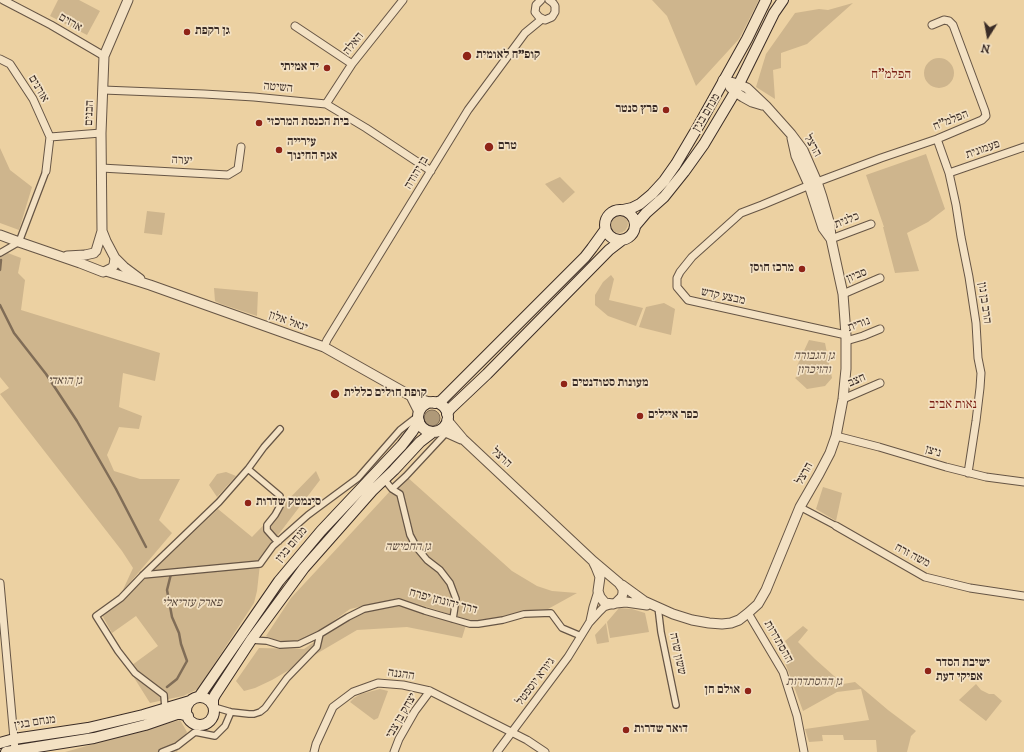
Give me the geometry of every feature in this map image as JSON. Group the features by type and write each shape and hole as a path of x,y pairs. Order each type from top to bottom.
{"main road":[{"name":"מנחם בגין","path":"622,210 632,208 640,204 652,194 664,181 676,164 699,125 766,0"},
{"name":"מנחם בגין","path":"635,226 646,213 664,197 704,144 737,88 774,13 783,0"},
{"path":"622,210 627,211 631,215 635,226 628,238 616,240 607,234 605,230 605,221 608,215 615,211 622,210"},
{"path":"605,230 585,256 446,396 434,403 424,405 419,416 421,426 424,429 429,431 440,431 445,425 450,409 487,374 609,250 622,240"},
{"path":"434,403 442,406 447,417"},
{"name":"מנחם בגין","path":"0,743 14,739 88,728 143,715 195,699 279,581 321,531 402,445 412,432 419,416"},
{"name":"מנחם בגין","path":"213,706 215,695 251,640 304,568 372,491 420,442 440,431"},
{"path":"204,697 208,699 213,706 214,712 212,718 206,723 194,723 188,716 187,708 195,699 204,697"},
{"name":"מנחם בגין","path":"11,751 94,738 145,725 177,714 188,716"}],"street":[{"name":"ארזים","path":"3,0 51,25 104,56"},
{"name":"הבנים","path":"95,252 102,231 101,134 104,56 128,0"},
{"name":"האלה","path":"326,104 352,64 403,0"},
{"path":"539,1 536,5 535,12 539,18 542,19"},
{"name":"בן יהודה","path":"324,347 468,110 525,33 542,19 549,19 554,15 556,9 553,1"},
{"name":"הפלמ\"ח","path":"813,183 937,139 982,120 986,116 953,25 949,21 944,20 932,25"},
{"path":"295,26 352,64"},
{"name":"אורנים","path":"0,58 10,64 33,99 50,137"},
{"name":"הרצל","path":"447,417 462,439 593,561 619,583 644,601 686,618 722,624 739,620 758,604 766,590 800,507 830,453 836,436 843,399 846,369 846,338 843,294 831,239 830,225 813,183 802,150 791,134 766,106 752,102 737,88 723,80"},
{"name":"השיטה","path":"103,90 254,97 326,104 366,128 431,171"},
{"path":"0,253 19,242 46,171 50,137 101,134"},
{"name":"הרב בן נון","path":"937,139 949,173 956,205 976,323 978,358 981,373 976,421 968,473"},
{"name":"יערה","path":"101,168 228,175 238,169 240,147"},
{"name":"פעמונית","path":"949,173 1024,147"},
{"name":"מבצע קדש","path":"813,183 741,213 692,257 680,272 677,278 677,287 688,300 846,338"},
{"name":"כלנית","path":"831,239 871,224"},
{"name":"הבנים","path":"102,231 113,255"},
{"path":"0,235 100,271 106,272 114,265 113,255 107,249 103,248 85,255 62,257"},
{"path":"95,252 92,261 95,268"},
{"name":"יגאל אלון","path":"113,255 133,274 150,285"},
{"name":"יגאל אלון","path":"106,272 150,285 324,347 411,396 434,403"},
{"name":"סביון","path":"843,294 880,278"},
{"name":"נורית","path":"846,338 863,336 880,329"},
{"name":"חצב","path":"843,399 880,383"},
{"path":"143,575 260,564 273,546 308,515 358,478 400,430 419,416 411,396"},
{"path":"165,709 164,695 135,673 118,651 96,616 121,598 219,502 280,429"},
{"path":"392,489 406,476 440,431"},
{"name":"הרצל","path":"440,431 462,439"},
{"name":"ניצן","path":"836,436 968,473 1024,482"},
{"path":"248,469 280,496 280,506 267,525 267,530 275,539 279,541"},
{"path":"384,479 392,489 400,494 410,535 417,548 427,560 440,570 450,583 456,599 453,619"},
{"name":"משה זרח","path":"800,507 925,577 970,588 1024,596"},
{"name":"הרצל","path":"593,561 600,577 599,589"},
{"path":"609,579 619,583 623,593 622,597 614,603 609,604 600,598 599,589 601,583 609,579"},
{"path":"0,583 14,739 11,751"},
{"name":"גיורא יוספטל","path":"589,623 592,607 599,589"},
{"name":"דרך יהונתן יפרח","path":"251,640 266,641 280,645 299,644 320,634 364,608 399,602 470,624 503,620 524,614 551,613 562,628 581,636"},
{"name":"הרצל","path":"614,603 635,603 658,607"},
{"name":"גיורא יוספטל","path":"497,752 568,657 589,623 604,607 614,603"},
{"name":"ששון שרה","path":"658,607 662,639 676,705"},
{"name":"ההסתדרות","path":"748,613 783,672 796,716 804,752"},
{"path":"213,706 232,712 254,714 260,712 265,708 287,678 317,647 320,634"},
{"name":"ההגנה","path":"314,752 316,744 333,707 353,692 378,683 403,685 430,691 512,732 545,752"},
{"name":"יצחק בן צבי","path":"394,752 399,739 414,711 430,691"},
{"path":"162,752 177,746 195,732 215,736 225,726 232,712"}],"green space":[{"path":"58,0 79,0 100,11 87,35 50,16"},
{"path":"652,0 759,0 739,39 696,86 667,16"},
{"path":"853,3 807,44 781,53 781,68 773,70 775,99 756,87 766,54 795,13 819,9 828,10"},
{"path":"939,58 950,62 954,73 950,84 939,88 928,84 924,73 928,62"},
{"path":"0,148 10,170 32,187 19,230 0,223"},
{"path":"926,154 945,209 928,222 907,233 919,271 895,273 884,227 866,175"},
{"path":"560,177 575,192 563,203 545,184"},
{"path":"147,211 165,213 162,235 144,233"},
{"path":"619,215 625,218 628,224 625,230 619,233 613,230 610,224 613,218"},
{"name":"גן הואדי","path":"0,250 21,258 18,273 25,280 21,310 160,353 155,381 123,373 119,407 142,416 139,429 119,427 107,455 114,471 140,479 180,479 159,520 172,533 122,592 133,568 122,551 0,394 9,388 0,377"},
{"path":"611,275 614,279 609,300 643,308 636,326 608,316 595,305 595,295 603,282"},
{"path":"214,288 258,292 257,316 215,301"},
{"path":"664,303 675,309 671,335 639,327 646,307"},
{"name":"גן הגבורה והזיכרון","path":"809,340 825,343 832,378 825,386 807,389 795,378 801,372 797,366"},
{"name":"פארק עזריאלי","path":"316,471 320,480 275,539 260,564 254,603 198,689 183,696 150,703 128,668 158,646 136,616 112,633 102,615 130,593 218,509 252,537"},
{"path":"226,472 236,476 217,497 209,485 217,474"},
{"name":"גן החמישה","path":"406,476 512,571 537,586 552,591 577,593 548,609 525,611 507,617 471,621 399,598 350,609 314,635 299,640 278,642 266,636 291,598 392,489"},
{"path":"823,487 842,493 836,521 816,509"},
{"path":"397,605 466,625 462,638 407,627 357,630 272,680 255,688 244,691 236,681 259,648 304,649 349,618 369,610"},
{"path":"619,608 632,609 645,613 649,632 610,638 607,622"},
{"path":"606,623 609,642 597,644 595,635"},
{"name":"גן ההסתדרות","path":"803,626 808,630 798,642 815,659 843,684 855,682 916,731 911,736 907,752 877,752 876,740 844,740 843,735 822,735 823,741 809,742 805,729 869,720 861,689 837,692 803,711 783,657 791,651 785,641"},
{"path":"976,684 981,690 989,694 994,694 1002,701 986,721 959,700"},
{"path":"380,689 388,691 378,718 374,720 350,702 361,694"},
{"path":"180,720 187,732 177,752 65,752"}],"shaded area":[{"path":"432,410 438,412 440,418 438,424 432,426 426,424 424,418 426,412"}],"waterway":[{"path":"0,270 1,260"},
{"path":"0,305 14,333 46,374 77,421 116,489 146,547"},
{"path":"167,687 177,679 187,661 179,633 172,617 167,590 171,574"}],"place":[{"name":"גן רקפת","path":"187,32"},
{"name":"קופ\"ח לאומית","path":"467,56"},
{"name":"יד אמיתי","path":"327,68"},
{"name":"פרץ סנטר","path":"666,110"},
{"name":"בית הכנסת המרכזי","path":"259,123"},
{"name":"טרם","path":"489,147"},
{"name":"עירייה אגף החינוך","path":"279,150"},
{"name":"מרכז חוסן","path":"802,269"},
{"name":"מעונות סטודנטים","path":"564,384"},
{"name":"קופת חולים כללית","path":"335,394"},
{"name":"כפר איילים","path":"640,416"},
{"name":"סינמטק שדרות","path":"248,503"},
{"name":"ישיבת הסדר אפיקי דעת","path":"928,671"},
{"name":"אולם חן","path":"748,691"},
{"name":"דואר שדרות","path":"626,730"}],"district":[{"name":"הפלמ\"ח","path":"891,75"},
{"name":"נאות אביב","path":"953,405"}]}
